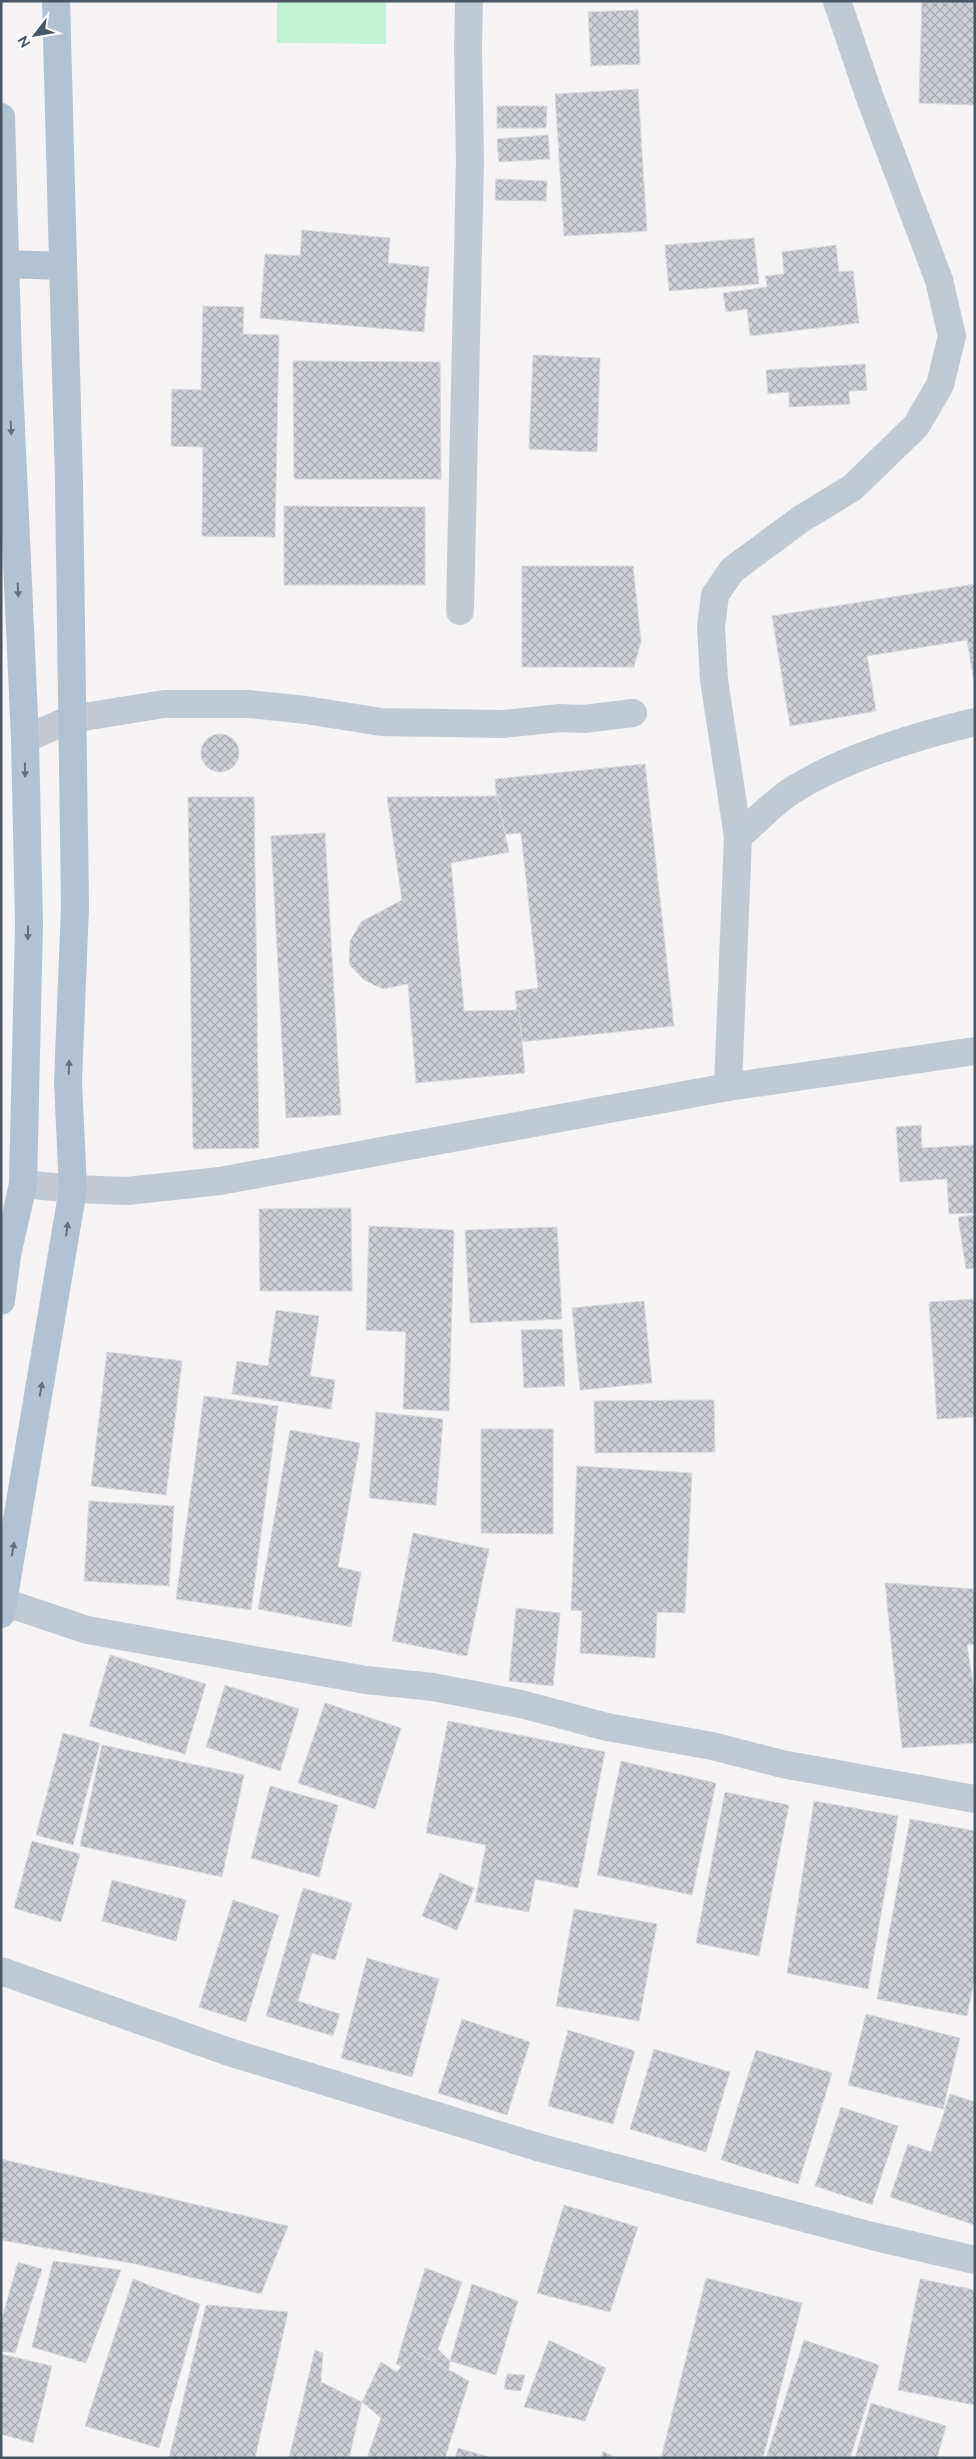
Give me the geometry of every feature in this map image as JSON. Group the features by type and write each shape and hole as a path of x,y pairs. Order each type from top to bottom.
{"main road":[{"path":"2,1606 73,1190 68,1082 75,906 69,484 56,1"},
{"path":"1,117 5,264 25,739 29,924 23,1184 4,1255 1,1301"},
{"path":"5,264 63,266"}],"street":[{"path":"460,611 470,170 469,1"},
{"path":"728,1087 738,837 714,680 711,627 715,595 732,570 801,519 852,488 916,426 940,385 964,333 939,280 870,98 837,1"},
{"path":"25,739 71,718 164,704 248,704 390,722 503,724 560,718 584,719 633,712"},
{"path":"738,837 792,790 834,768 944,729 975,722"},
{"path":"23,1184 73,1190 127,1191 220,1181 728,1087 975,1051"},
{"path":"2,1606 87,1630 366,1680 443,1688 521,1704 606,1727 712,1746 782,1764 975,1799"},
{"path":"1,1971 229,2052 541,2148 872,2236 975,2260"}],"green space":[{"path":"277,1 386,1 386,44 277,43"}],"building":[{"path":"922,1 975,1 975,105 919,103"},
{"path":"638,10 640,64 591,66 588,12"},
{"path":"638,89 647,231 564,236 555,94"},
{"path":"497,106 547,106 546,128 497,128"},
{"path":"548,135 550,159 499,162 497,139"},
{"path":"496,179 547,181 546,201 495,200"},
{"path":"302,230 390,238 388,263 429,267 424,332 260,318 265,254 300,256"},
{"path":"754,238 759,284 669,291 665,245"},
{"path":"836,245 839,272 853,271 859,323 750,336 747,309 726,312 723,293 767,287 765,276 784,274 782,252"},
{"path":"203,306 244,307 243,334 279,335 275,537 202,536 203,447 171,446 172,389 201,390"},
{"path":"533,355 600,358 597,452 529,449"},
{"path":"293,361 440,362 441,479 294,479"},
{"path":"865,364 867,390 849,391 850,404 789,407 789,392 768,394 766,370"},
{"path":"284,506 425,507 425,585 284,585"},
{"path":"522,566 633,566 641,641 634,667 522,667"},
{"path":"975,584 975,688 967,640 867,656 876,711 790,726 772,616"},
{"path":"220,734 227,735 233,740 238,746 238,760 233,766 227,771 220,772 213,771 207,766 202,760 201,753 202,746 207,740 213,735"},
{"path":"645,764 674,1026 520,1042 515,991 538,988 521,833 500,835 495,779"},
{"path":"497,796 509,852 451,863 464,1011 519,1010 525,1073 416,1083 408,984 383,989 364,980 349,964 350,941 361,922 402,900 387,797"},
{"path":"188,797 254,797 259,1148 193,1149"},
{"path":"325,833 341,1115 286,1118 271,836"},
{"path":"921,1125 922,1148 975,1145 975,1213 949,1214 947,1179 900,1182 896,1127"},
{"path":"351,1208 352,1291 260,1291 259,1209"},
{"path":"975,1215 975,1268 966,1269 958,1217"},
{"path":"369,1226 454,1230 449,1411 403,1409 406,1332 366,1330"},
{"path":"557,1227 562,1319 470,1323 465,1230"},
{"path":"975,1299 975,1417 937,1419 929,1302"},
{"path":"644,1301 652,1383 580,1390 572,1308"},
{"path":"276,1310 319,1316 310,1376 335,1380 331,1409 232,1394 237,1361 268,1366"},
{"path":"562,1329 565,1386 524,1388 521,1330"},
{"path":"107,1352 182,1361 166,1495 91,1486"},
{"path":"204,1396 278,1406 251,1610 176,1599"},
{"path":"714,1400 715,1452 595,1453 594,1401"},
{"path":"376,1412 443,1419 436,1505 369,1498"},
{"path":"481,1429 553,1429 553,1534 481,1533"},
{"path":"290,1430 360,1443 338,1567 361,1572 351,1627 258,1609"},
{"path":"577,1466 692,1473 685,1613 657,1612 655,1658 580,1653 582,1611 571,1610"},
{"path":"89,1501 174,1506 169,1586 84,1581"},
{"path":"413,1533 489,1549 467,1656 392,1641"},
{"path":"885,1583 975,1589 975,1644 967,1645 975,1697 975,1743 902,1748"},
{"path":"516,1608 560,1613 553,1686 509,1681"},
{"path":"110,1655 206,1684 185,1754 89,1726"},
{"path":"225,1685 299,1709 280,1771 206,1747"},
{"path":"325,1703 401,1728 375,1809 298,1783"},
{"path":"448,1721 605,1752 578,1888 535,1879 529,1912 475,1902 486,1845 426,1833"},
{"path":"63,1733 100,1743 73,1845 36,1835"},
{"path":"102,1745 244,1775 222,1877 80,1846"},
{"path":"621,1761 716,1783 692,1895 597,1875"},
{"path":"270,1786 338,1805 319,1877 251,1858"},
{"path":"725,1792 789,1805 759,1956 696,1943"},
{"path":"814,1801 898,1816 868,1989 787,1973"},
{"path":"910,1819 975,1831 975,1976 967,2016 877,1999"},
{"path":"32,1841 80,1854 61,1922 14,1908"},
{"path":"440,1873 474,1888 457,1930 422,1916"},
{"path":"112,1880 186,1900 176,1941 102,1921"},
{"path":"303,1888 352,1903 335,1960 312,1953 298,2001 340,2014 333,2036 266,2016"},
{"path":"233,1900 279,1915 246,2022 199,2007"},
{"path":"574,1909 657,1924 639,2021 556,2006"},
{"path":"367,1958 439,1979 412,2077 341,2058"},
{"path":"866,2014 960,2038 943,2109 848,2085"},
{"path":"462,2019 530,2042 507,2115 438,2093"},
{"path":"568,2030 635,2051 613,2124 548,2106"},
{"path":"654,2049 730,2072 706,2152 630,2129"},
{"path":"756,2050 832,2073 798,2184 721,2160"},
{"path":"950,2094 975,2102 975,2225 890,2197 908,2144 931,2152"},
{"path":"841,2107 898,2126 872,2205 815,2186"},
{"path":"1,2159 288,2226 261,2294 136,2264 1,2240"},
{"path":"564,2205 638,2227 610,2312 537,2293"},
{"path":"53,2261 121,2270 86,2363 32,2347"},
{"path":"18,2262 42,2269 15,2353 1,2351 1,2322"},
{"path":"425,2268 462,2282 438,2349 450,2361 447,2382 396,2364"},
{"path":"706,2278 802,2303 763,2458 661,2458"},
{"path":"133,2279 200,2304 159,2448 85,2426"},
{"path":"920,2279 975,2290 975,2405 898,2390"},
{"path":"472,2284 518,2301 496,2375 450,2361"},
{"path":"206,2305 288,2312 255,2458 169,2458"},
{"path":"549,2340 606,2368 585,2421 524,2407"},
{"path":"804,2340 879,2365 850,2458 766,2458"},
{"path":"315,2350 323,2353 321,2382 362,2402 349,2458 289,2458"},
{"path":"414,2351 469,2381 445,2458 367,2458 381,2418 362,2402 381,2362 397,2372"},
{"path":"1,2354 52,2366 33,2443 1,2434"},
{"path":"507,2374 525,2375 521,2391 504,2389"},
{"path":"871,2403 946,2426 937,2458 855,2458"},
{"path":"458,2448 492,2458 455,2458"},
{"path":"603,2451 615,2458 602,2458"}]}
